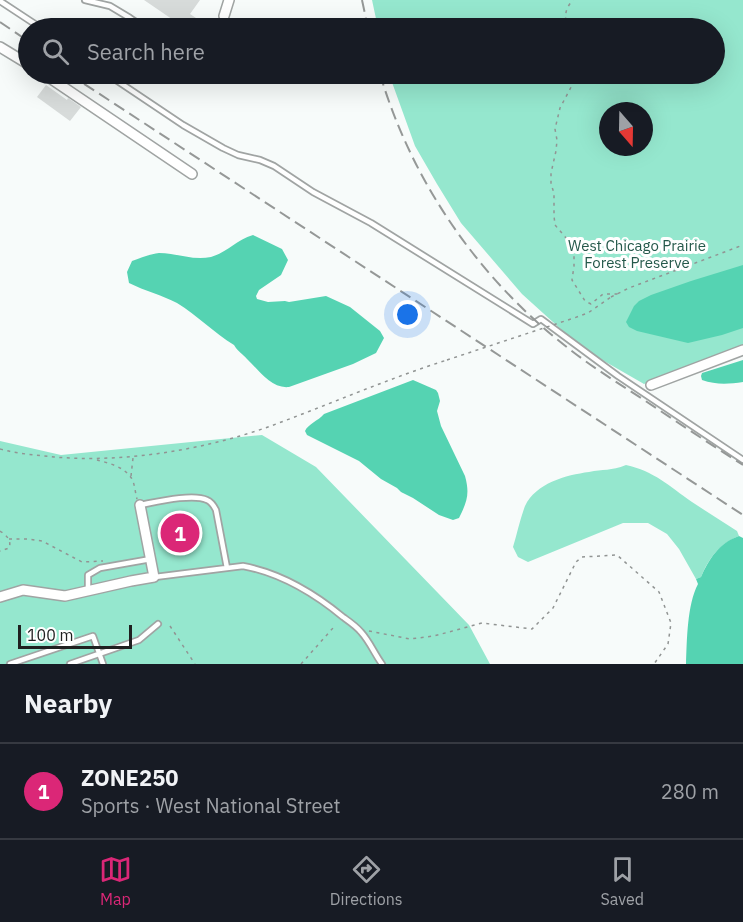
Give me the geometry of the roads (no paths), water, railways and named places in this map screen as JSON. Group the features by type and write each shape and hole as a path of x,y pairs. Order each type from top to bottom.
{"street":[{"path":"224,16 229,0"},
{"path":"0,47 18,57"},
{"path":"59,84 192,174"},
{"path":"651,386 743,350"},
{"path":"0,597 23,590 65,596 154,577 140,505"}],"lane":[{"path":"85,0 110,6 130,18"},
{"path":"0,1 26,18"},
{"path":"122,84 183,125 230,152 274,166 313,192 371,223 533,324 541,319 618,376 743,460"},
{"path":"140,505 190,497 207,500 213,504 227,568"},
{"path":"88,591 88,575 100,568 151,559"},
{"path":"154,577 243,566 255,568 286,580 329,606 359,629 382,664"},
{"path":"70,664 139,640 158,624"},
{"path":"10,664 93,636 103,664"}],"railway":[{"path":"362,0 366,18"},
{"path":"0,22 18,34"},
{"path":"84,84 743,515"},
{"path":"384,84 410,153 430,190 453,226 506,291 536,321 577,355 743,465"}],"place":[{"name":"ZONE250","path":"180,533"}],"park label":[{"name":"West Chicago Prairie Forest Preserve","path":"637,254"}]}
